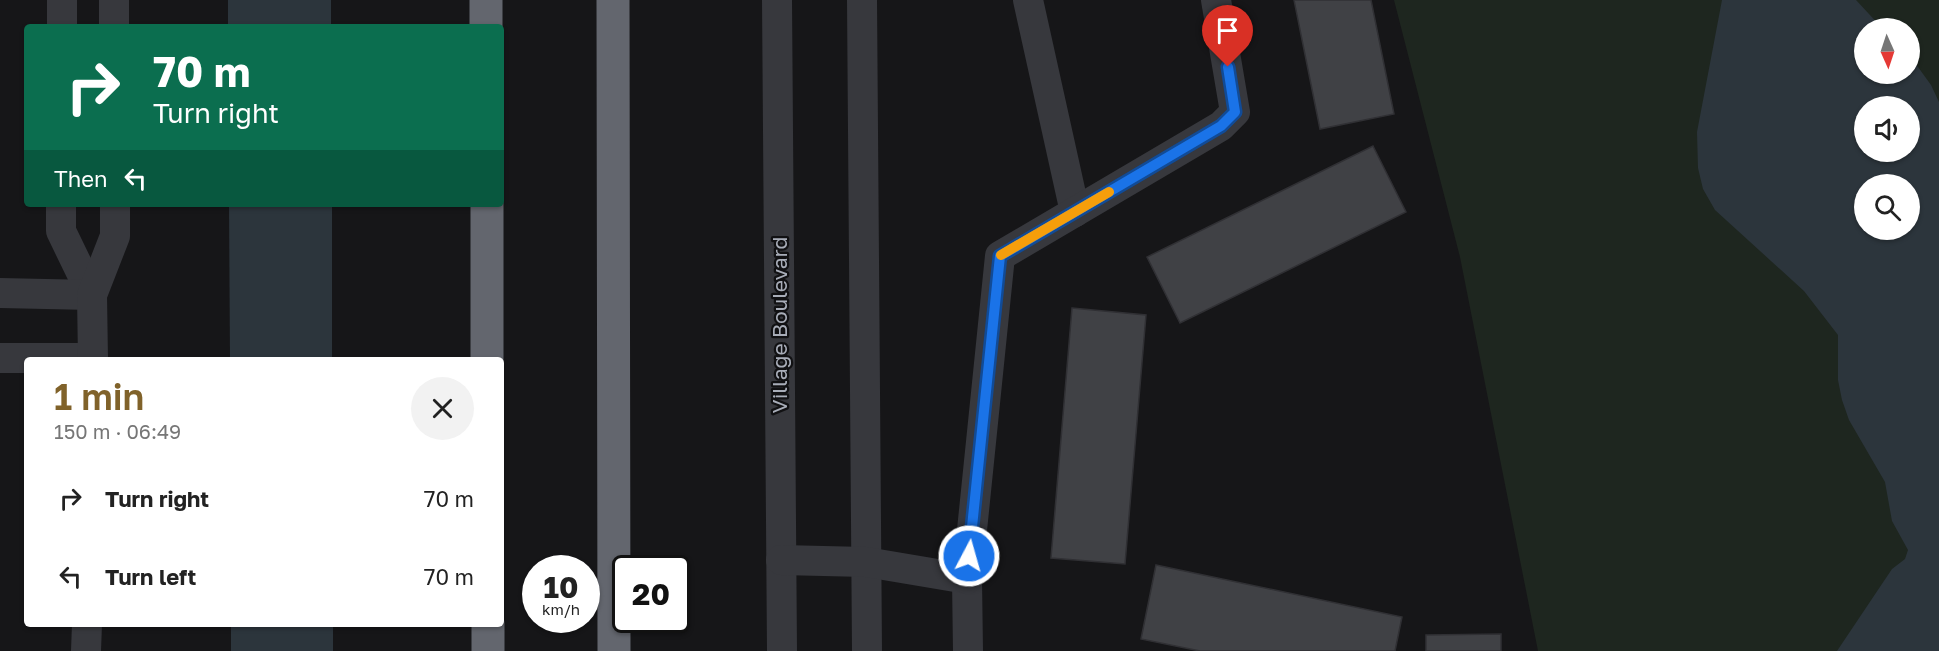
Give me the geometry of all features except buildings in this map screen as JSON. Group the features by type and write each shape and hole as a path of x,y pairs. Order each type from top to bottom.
{"highway":[{"path":"486,0 486,24"},
{"path":"613,0 614,651"},
{"path":"487,207 487,357"},
{"path":"488,627 488,651"}],"street":[{"path":"62,0 62,24"},
{"path":"114,0 114,24"},
{"name":"Village Boulevard","path":"777,0 782,651"},
{"path":"862,0 867,651"},
{"path":"1028,0 1076,212"},
{"path":"968,651 967,579 1000,256 1221,126 1235,112 1216,0"},
{"path":"62,207 61,231 92,295"},
{"path":"93,357 92,295 115,236 115,207"},
{"path":"0,293 92,295"},
{"path":"0,358 24,358"},
{"path":"781,560 866,562 967,579"},
{"path":"86,651 87,627"}],"shaded area":[{"path":"228,0 331,0 331,24 228,24"},
{"path":"1394,0 1939,0 1939,651 1538,651 1460,257"},
{"path":"1722,0 1856,0 1873,18 1854,18 1854,84 1920,84 1920,70 1931,85 1939,102 1939,651 1837,651 1892,569 1905,559 1908,550 1892,521 1885,482 1849,420 1842,400 1838,380 1838,335 1804,291 1715,210 1703,189 1698,168 1697,132"},
{"path":"229,207 332,207 332,357 230,357"},
{"path":"231,627 333,627 333,651 231,651"}],"slow traffic":[{"path":"1001,255 1109,192"}],"route":[{"path":"969,556 1000,256 1221,126 1235,112 1228,67"}]}
